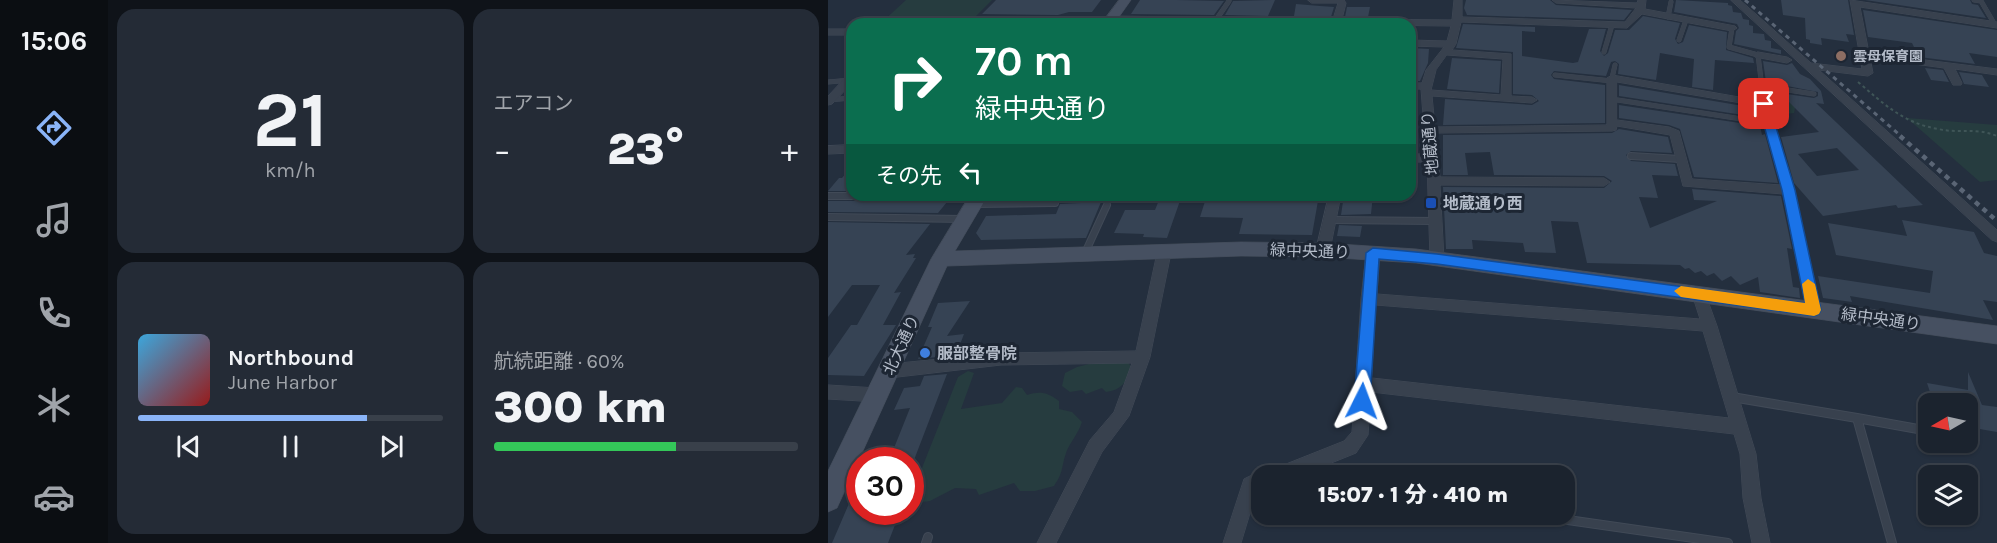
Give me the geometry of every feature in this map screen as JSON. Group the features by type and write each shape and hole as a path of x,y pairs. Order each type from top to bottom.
{"street":[{"path":"1112,18 1125,0"},
{"path":"1312,0 1340,1 1342,3 1338,18"},
{"path":"1426,90 1434,66 1448,48 1457,21 1458,0"},
{"path":"1556,0 1641,6 1668,16 1732,28"},
{"path":"1735,0 1997,237"},
{"path":"1808,66 1868,73 1854,2 1996,25"},
{"path":"1416,21 1627,25 1641,6"},
{"path":"828,32 846,32"},
{"path":"1416,44 1508,56 1506,98"},
{"path":"1758,55 1787,60"},
{"path":"1866,55 1997,72"},
{"path":"1948,66 1957,83"},
{"path":"1430,130 1612,128 1612,80 1764,104 1788,190 1814,310"},
{"path":"829,100 846,84"},
{"path":"1416,88 1532,100"},
{"name":"地蔵通り","path":"1426,90 1434,181 1437,259"},
{"path":"1612,122 1669,130 1675,133 1680,159 1681,183 1788,190"},
{"path":"828,150 846,149"},
{"path":"1416,158 1432,158"},
{"path":"1434,181 1604,182"},
{"path":"1323,250 1334,201"},
{"name":"北大通り","path":"828,499 941,259 974,204"},
{"name":"緑中央通り","path":"941,259 1241,249 1373,253 1437,259 1997,335"},
{"path":"1046,543 1096,446 1121,416 1142,357 1164,253"},
{"path":"1305,465 1350,447 1360,435 1373,253"},
{"path":"1699,294 1748,454 1752,498 1761,543"},
{"path":"1368,299 1710,326"},
{"path":"889,371 1001,359 1142,357"},
{"path":"1363,384 1741,427"},
{"path":"828,392 877,395"},
{"path":"1232,543 1251,484"}],"lane":[{"path":"1974,0 1981,1 1996,25"},
{"path":"1217,18 1229,1"},
{"path":"1668,16 1671,2"},
{"path":"1679,40 1686,20"},
{"path":"1604,52 1612,25"},
{"path":"1732,28 1729,46 1758,55 1764,104"},
{"path":"1555,75 1612,80 1616,65"},
{"path":"828,82 846,80"},
{"path":"1761,86 1814,94"},
{"path":"829,100 846,99"},
{"path":"1611,99 1768,123"},
{"path":"1631,156 1680,159"},
{"path":"828,196 846,197"},
{"path":"919,201 974,204 1055,203"},
{"path":"828,217 974,204"},
{"path":"1084,255 1107,205"},
{"path":"1330,220 1436,221"},
{"path":"1732,397 1918,429"},
{"path":"1857,418 1892,543"},
{"path":"1575,521 1728,543"}],"path":[{"path":"1844,69 1902,118 1936,129 1961,132 1970,129 1982,130 1997,136"}],"green space":[{"path":"906,0 992,0 974,18 886,18"},
{"path":"1765,99 1796,103 1794,113 1769,116"},
{"path":"1907,118 1997,125 1997,180 1980,182"},
{"path":"1101,361 1105,364 1127,361 1132,368 1126,381 1120,387 1106,392 1102,388 1086,394 1082,390 1070,392 1062,386 1065,373 1077,367"},
{"path":"968,371 974,373 961,409 1002,403 1016,387 1022,388 1027,395 1040,393 1051,396 1059,401 1059,409 1072,412 1082,422 1067,450 1061,473 1054,486 1035,491 1020,491 1014,483 979,495 976,489 955,488 924,502 924,463 958,377"}],"building":[{"path":"996,0 1101,0 1092,12 1069,12 1058,15 982,14"},
{"path":"1140,0 1224,1 1214,15 1131,14"},
{"path":"1275,0 1268,16 1225,15 1233,1"},
{"path":"1466,0 1550,0 1556,5 1632,10 1624,20 1467,15 1464,8"},
{"path":"1676,0 1728,3 1732,6 1733,12 1741,13 1743,19 1749,20 1749,25 1753,26 1753,33 1764,34 1765,40 1771,41 1771,48 1781,50 1781,54 1734,44 1736,31 1739,28 1737,24 1674,12"},
{"path":"1781,0 1848,0 1854,35 1846,34 1849,42 1821,38 1822,45 1810,43 1810,40 1806,39 1805,18 1783,15"},
{"path":"1865,0 1970,0 1972,4 1978,5 1986,18"},
{"path":"1296,4 1334,7 1331,17 1294,16"},
{"path":"1347,7 1370,7 1368,17 1345,17"},
{"path":"1863,10 1997,30 1997,57 1969,53 1975,64 1919,57 1912,43 1868,37"},
{"path":"1643,16 1680,23 1675,39 1678,44 1683,42 1689,25 1727,32 1726,50 1753,58 1754,63 1715,60 1713,90 1692,87 1694,59 1660,53 1656,80 1618,74 1619,64 1615,61 1611,62 1606,76 1554,71 1551,75 1554,79 1605,85 1605,123 1443,125 1445,99 1532,105 1539,101 1532,95 1513,94 1513,52 1456,48 1463,24 1535,27 1535,32 1522,31 1522,56 1573,63 1578,62 1589,29 1606,29 1600,51 1604,56 1608,53 1615,30 1629,30"},
{"path":"1416,48 1429,49 1428,63 1420,81 1416,81"},
{"path":"1452,58 1501,61 1499,93 1447,89"},
{"path":"1763,61 1787,65 1792,63 1800,74 1810,79 1821,91 1824,104 1816,103 1923,205 1898,208 1896,205 1823,216 1794,183 1781,137 1819,132 1786,99 1768,97 1767,91 1814,98 1818,96 1818,92 1766,82","holes":["1837,148 1859,170 1817,176 1798,154"]},
{"path":"1925,68 1943,70 1949,82 1931,80"},
{"path":"1959,72 1982,75 1989,87 1964,84"},
{"path":"1619,85 1755,108 1756,117 1619,96"},
{"path":"1619,105 1760,126 1762,135 1765,134 1778,183 1694,177 1680,129 1669,125 1619,118"},
{"path":"1619,129 1668,137 1672,153 1631,151 1626,155 1631,161 1675,164 1678,176 1652,175 1658,198 1639,197 1650,228 1717,201 1694,200 1692,189 1781,196 1792,249 1787,248 1793,287 1799,288 1800,298 1760,292 1758,277 1740,285 1731,276 1722,281 1714,273 1707,276 1701,271 1695,273 1680,265 1587,263 1578,222 1551,221 1556,253 1525,252 1523,243 1472,240 1473,249 1446,249 1443,187 1604,188 1612,181 1604,176 1494,175 1490,152 1465,153 1468,175 1443,175 1443,135 1612,133"},
{"path":"846,173 846,191 828,191 839,178"},
{"path":"828,201 947,202 938,213 828,212"},
{"path":"1159,201 1180,201 1167,238 1143,237 1144,234 1114,233 1125,210 1155,210"},
{"path":"1205,201 1318,201 1312,235 1239,234 1243,218 1200,217"},
{"path":"1343,201 1372,201 1371,214 1341,215"},
{"path":"1101,202 1086,238 981,240 976,233 986,216 1056,214 1060,204"},
{"path":"1902,220 1974,232 1984,253 1997,256 1997,302 1983,300 1993,320 1850,296 1852,302 1823,298 1818,276 1930,293 1933,271 1836,255 1828,223 1907,236"},
{"path":"828,222 930,224 906,255 915,254 913,258 916,258 894,293 901,292 883,325 896,325 864,376 828,375 828,358 851,325 857,325 880,285 852,285 828,317"},
{"path":"1339,225 1362,226 1360,237 1337,236"},
{"path":"970,301 947,336 964,334 956,355 918,359 932,327 928,327 938,303"},
{"path":"1968,372 1977,393 1930,393 1927,383 1968,390"},
{"path":"947,374 919,447 894,447 910,408 894,410 904,388 920,386 924,376"},
{"path":"1978,396 1982,405 1997,407 1997,432 1978,429"},
{"path":"846,510 846,525 895,525 888,543 832,543"}],"railway":[{"path":"1745,0 1902,137"},
{"path":"1900,136 1997,221"}],"slow traffic":[{"path":"1681,291 1814,310 1808,284"}],"place":[{"name":"雲母保育園","path":"1841,56"},
{"name":"地蔵通り西","path":"1431,203"},
{"name":"服部整骨院","path":"925,353"}],"route":[{"path":"1362,401 1373,253 1416,256 1814,310 1788,190 1764,104"}]}
